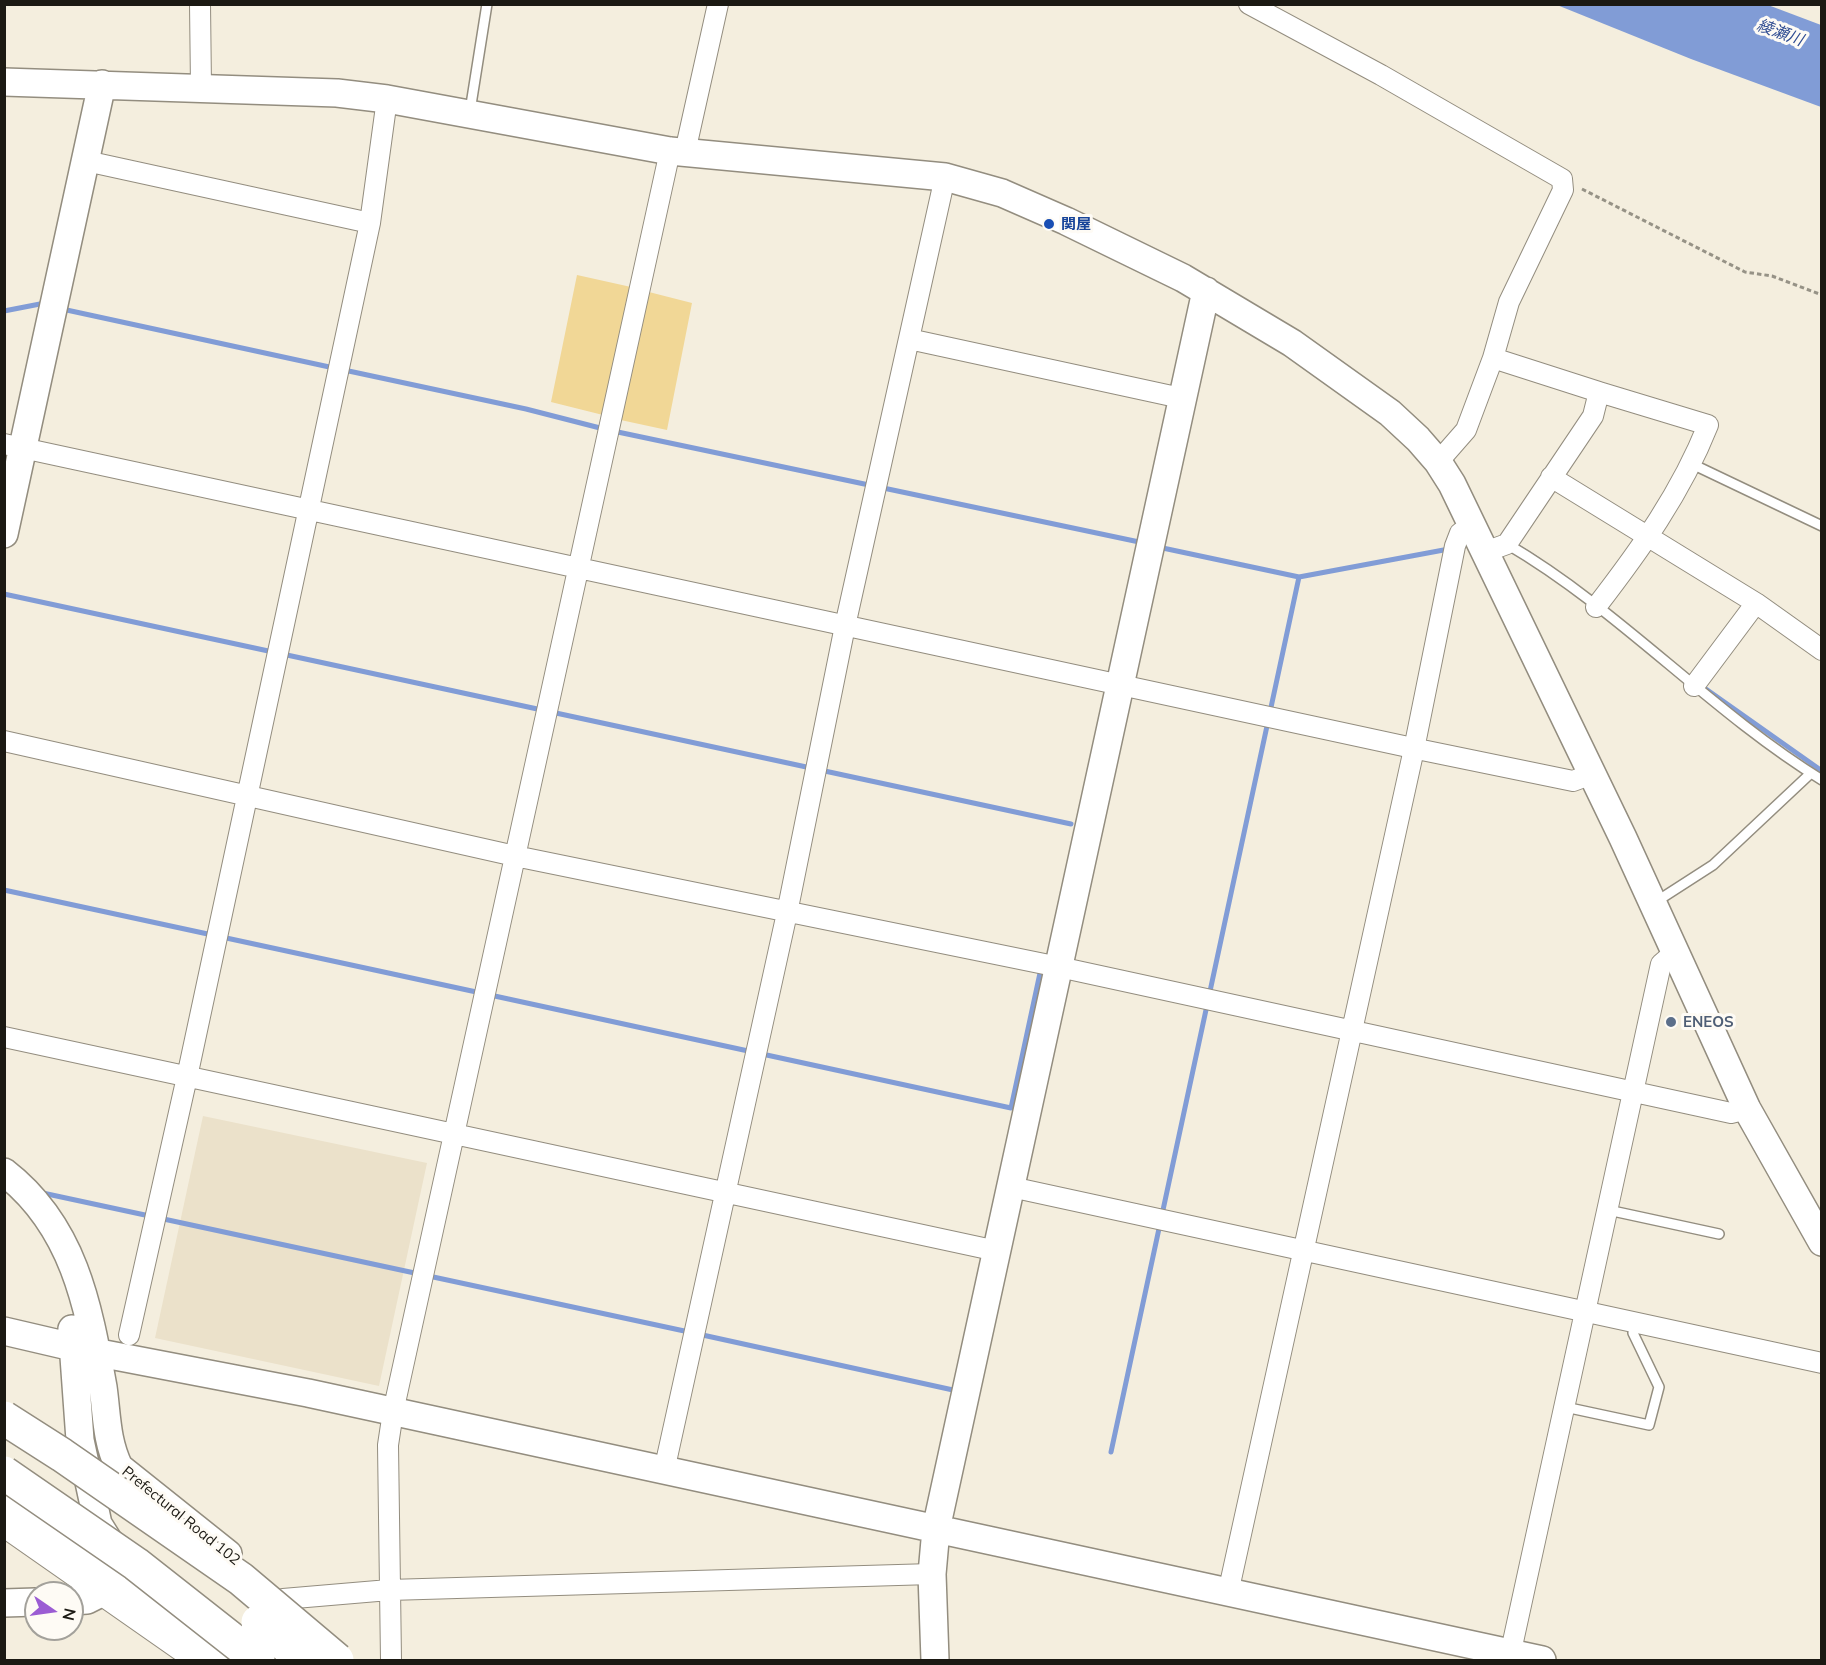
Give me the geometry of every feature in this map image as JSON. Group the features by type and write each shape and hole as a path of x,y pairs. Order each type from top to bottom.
{"highway":[{"path":"4,1418 62,1455 241,1579 337,1660"},
{"path":"4,1437 152,1537 303,1660"},
{"path":"4,1473 136,1564 258,1660"},
{"path":"4,1501 187,1628 226,1660"}],"street":[{"path":"200,4 201,87"},
{"path":"390,1660 388,1445 393,1412 576,568 677,151 718,4"},
{"path":"1249,4 1381,75 1562,179 1563,190 1509,302 1493,358 1467,430 1438,462"},
{"path":"4,82 337,93 387,99 677,151 945,177 1002,193 1066,221 1206,291 1266,326 1352,384 1404,426 1438,462 1473,525 1496,548 1592,774 1747,1109 1821,1242"},
{"path":"4,534 14,446 86,161 102,84"},
{"path":"129,1335 187,1077 369,223 387,99"},
{"path":"86,161 369,223"},
{"path":"664,1471 787,913 845,626 945,177"},
{"path":"935,1660 932,1574 936,1529 1206,291"},
{"path":"909,339 1181,398"},
{"path":"1493,358 1708,425 1692,464 1650,537 1596,608"},
{"path":"1496,548 1551,477 1593,416 1599,392"},
{"path":"14,446 1414,749 1573,781 1592,774"},
{"path":"1551,477 1756,603 1821,650"},
{"path":"1228,1593 1350,1031 1414,749 1455,546 1460,533 1473,525"},
{"path":"1694,686 1756,603"},
{"path":"4,741 515,856 1059,967 1731,1113 1747,1109"},
{"path":"1510,1657 1661,964 1675,952"},
{"path":"4,1036 997,1251"},
{"name":"Prefectural Road 102","path":"4,1172 51,1220 72,1258 84,1295 80,1440 98,1524 126,1568 246,1660"},
{"path":"1011,1187 1821,1363"},
{"name":"Prefectural Road 102","path":"4,1188 37,1225 62,1262 84,1349 103,1387 109,1447 119,1467 283,1599 351,1660"},
{"path":"4,1331 936,1529 1510,1657 1542,1660"},
{"path":"4,1527 194,1660"},
{"path":"283,1599 389,1590 932,1574"},
{"path":"84,1600 101,1593"},
{"path":"4,1603 24,1602"}],"lane":[{"path":"469,114 487,4"},
{"path":"1692,464 1821,526"},
{"path":"1496,548 1596,608 1694,686 1821,780"},
{"path":"1652,904 1713,865 1811,774"},
{"path":"1608,1210 1719,1234"},
{"path":"1565,1407 1649,1425 1659,1387 1632,1333 1635,1323"}],"path":[{"path":"1562,179 1745,272 1772,276 1821,295"}],"shaded area":[{"path":"577,275 631,287 603,415 551,402"},
{"path":"645,291 692,303 667,430 616,419"},
{"path":"203,1116 427,1163 379,1386 155,1338"}],"water":[{"name":"綾瀬川","path":"1557,5 1768,5 1821,25 1821,107 1691,59"}],"waterway":[{"path":"4,311 40,304 47,306"},
{"path":"62,309 334,368"},
{"path":"344,370 526,409 604,429"},
{"path":"613,431 1144,543"},
{"path":"1512,543 1539,560"},
{"path":"1158,547 1299,577"},
{"path":"1111,1452 1299,577 1449,549"},
{"path":"4,594 811,768"},
{"path":"1703,687 1822,771"},
{"path":"820,770 1071,824"},
{"path":"4,890 481,993"},
{"path":"490,995 1011,1108 1040,973"},
{"path":"38,1192 689,1332"},
{"path":"698,1334 953,1390"}],"place":[{"name":"関屋","path":"1049,224"},
{"name":"ENEOS","path":"1671,1022"}]}
